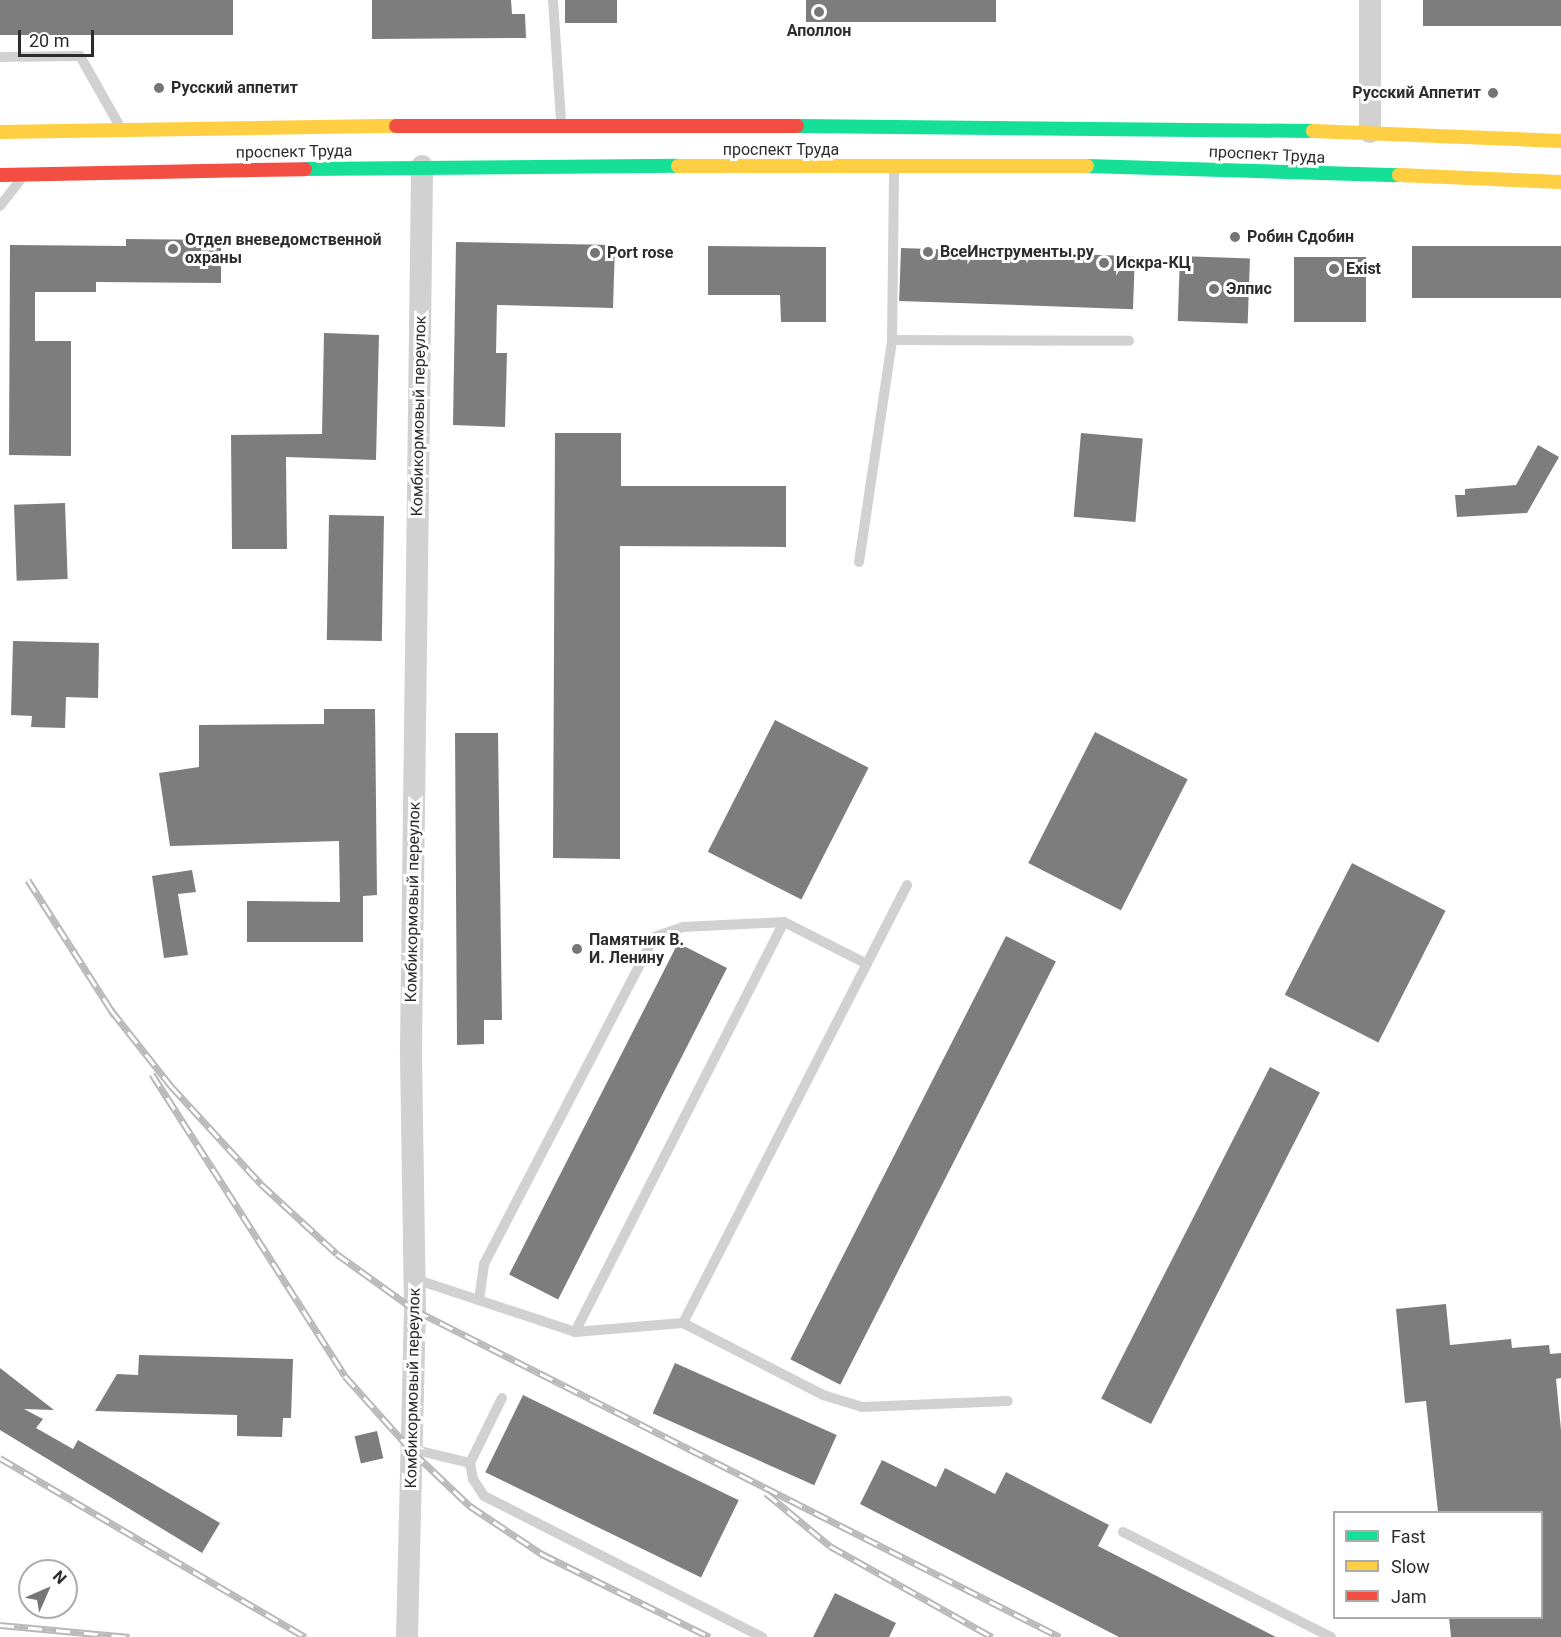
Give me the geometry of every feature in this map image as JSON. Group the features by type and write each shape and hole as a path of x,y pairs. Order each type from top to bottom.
{"main road":[{"name":"проспект Труда","path":"0,132 561,123 1370,132 1561,141"},
{"path":"422,166 424,126"},
{"path":"1370,132 1370,177"},
{"name":"проспект Труда","path":"0,175 422,166 1177,166 1370,177 1561,182"}],"street":[{"path":"1370,0 1370,132"},
{"name":"Комбикормовый переулок","path":"407,1637 415,1279 411,1047 422,166"}],"lane":[{"path":"553,0 561,123"},
{"path":"0,57 80,56 123,130"},
{"path":"859,562 892,340 894,167"},
{"path":"0,206 23,175"},
{"path":"892,340 1129,341"},
{"path":"683,1323 907,885"},
{"path":"479,1300 484,1264 654,938 683,927 784,922 867,964"},
{"path":"575,1332 784,922"},
{"path":"415,1279 575,1332 683,1323 823,1395 862,1407 1008,1401"},
{"path":"502,1398 470,1463 484,1496 512,1514 762,1637"},
{"path":"412,1449 470,1463"},
{"path":"1123,1532 1331,1637"}],"building":[{"path":"0,0 233,0 233,35 0,35"},
{"path":"372,0 511,0 512,14 525,14 526,38 372,39"},
{"path":"565,0 617,0 617,23 565,23"},
{"path":"806,0 996,0 996,22 806,22"},
{"path":"1423,0 1561,0 1561,26 1423,26"},
{"path":"126,239 221,240 221,283 96,282 96,292 35,292 35,341 71,341 71,456 9,455 10,245 126,246"},
{"path":"456,242 615,245 613,308 497,305 496,353 507,353 505,427 453,425"},
{"path":"708,246 826,247 826,322 781,322 780,295 708,295"},
{"path":"1412,246 1561,246 1561,298 1412,298"},
{"path":"901,248 1135,256 1133,309 899,301"},
{"name":"Элпис","path":"1180,256 1250,258 1248,323 1178,321"},
{"path":"1294,257 1366,257 1366,322 1294,322"},
{"path":"324,333 379,335 376,460 286,457 287,549 232,549 231,435 322,434"},
{"path":"555,433 621,433 621,486 786,486 786,547 620,546 620,859 553,858"},
{"path":"1081,433 1143,438 1135,522 1074,517"},
{"path":"1538,445 1559,457 1527,513 1457,517 1455,495 1465,495 1465,489 1516,485"},
{"path":"65,503 68,579 17,581 14,505"},
{"path":"329,515 384,516 382,641 327,640"},
{"path":"13,641 99,643 98,698 66,697 65,728 31,727 32,716 11,715"},
{"path":"324,709 375,709 377,895 363,896 363,942 247,942 247,901 340,902 339,841 170,846 159,773 199,767 199,725 324,724"},
{"path":"775,720 869,768 801,900 708,852"},
{"path":"1095,732 1188,779 1121,910 1028,863"},
{"path":"455,733 498,733 502,1020 484,1020 484,1044 457,1045"},
{"path":"1352,863 1446,911 1378,1043 1285,995"},
{"path":"192,870 196,892 178,894 188,955 164,958 152,876"},
{"path":"1006,936 1056,961 840,1385 790,1359"},
{"path":"678,943 727,968 558,1299 509,1274"},
{"path":"1270,1067 1320,1092 1151,1424 1101,1398"},
{"path":"1446,1304 1450,1345 1511,1339 1512,1348 1549,1345 1550,1354 1561,1353 1561,1378 1556,1379 1561,1430 1561,1637 1451,1637 1449,1619 1543,1619 1543,1511 1438,1511 1426,1401 1405,1403 1396,1309"},
{"path":"139,1355 293,1359 291,1418 283,1418 282,1437 237,1436 237,1415 95,1411 117,1374 138,1375"},
{"path":"675,1363 837,1435 814,1485 653,1413"},
{"path":"0,1368 54,1410 24,1409 43,1419 36,1428 73,1449 78,1440 220,1523 202,1553 0,1430"},
{"path":"523,1395 739,1500 701,1578 485,1472"},
{"path":"377,1431 383,1458 361,1463 355,1436"},
{"path":"882,1460 936,1487 945,1468 995,1494 1006,1472 1109,1525 1098,1546 1276,1637 1119,1637 860,1504"},
{"path":"835,1593 896,1623 889,1637 813,1637"}],"railway":[{"path":"28,880 115,1016"},
{"path":"111,1010 171,1086 261,1184 337,1254 415,1310 1060,1637"},
{"path":"152,1074 345,1376 413,1452 470,1506 542,1554 710,1637"},
{"path":"0,1458 305,1637"},
{"path":"766,1493 830,1546 992,1637"},
{"path":"0,1625 129,1637"}],"traffic: fast":[{"path":"797,126 1313,131"},
{"path":"305,169 678,166"},
{"path":"1087,166 1399,175"}],"traffic: slow":[{"path":"0,132 396,126"},
{"path":"1313,131 1561,141"},
{"path":"678,166 1087,166"},
{"path":"1399,175 1561,182"}],"traffic: jam":[{"path":"396,126 797,126"},
{"path":"0,175 305,169"}],"place":[{"name":"Аполлон","path":"819,12"},
{"name":"Русский аппетит","path":"159,88"},
{"name":"Русский Аппетит","path":"1493,93"},
{"name":"Робин Сдобин","path":"1235,237"},
{"name":"Отдел вневедомственной охраны","path":"173,249"},
{"name":"ВсеИнструменты.ру","path":"928,252"},
{"name":"Port rose","path":"595,253"},
{"name":"Искра-КЦ","path":"1104,263"},
{"name":"Exist","path":"1334,269"},
{"name":"Элпис","path":"1214,289"},
{"name":"Памятник В. И. Ленину","path":"577,949"}]}
